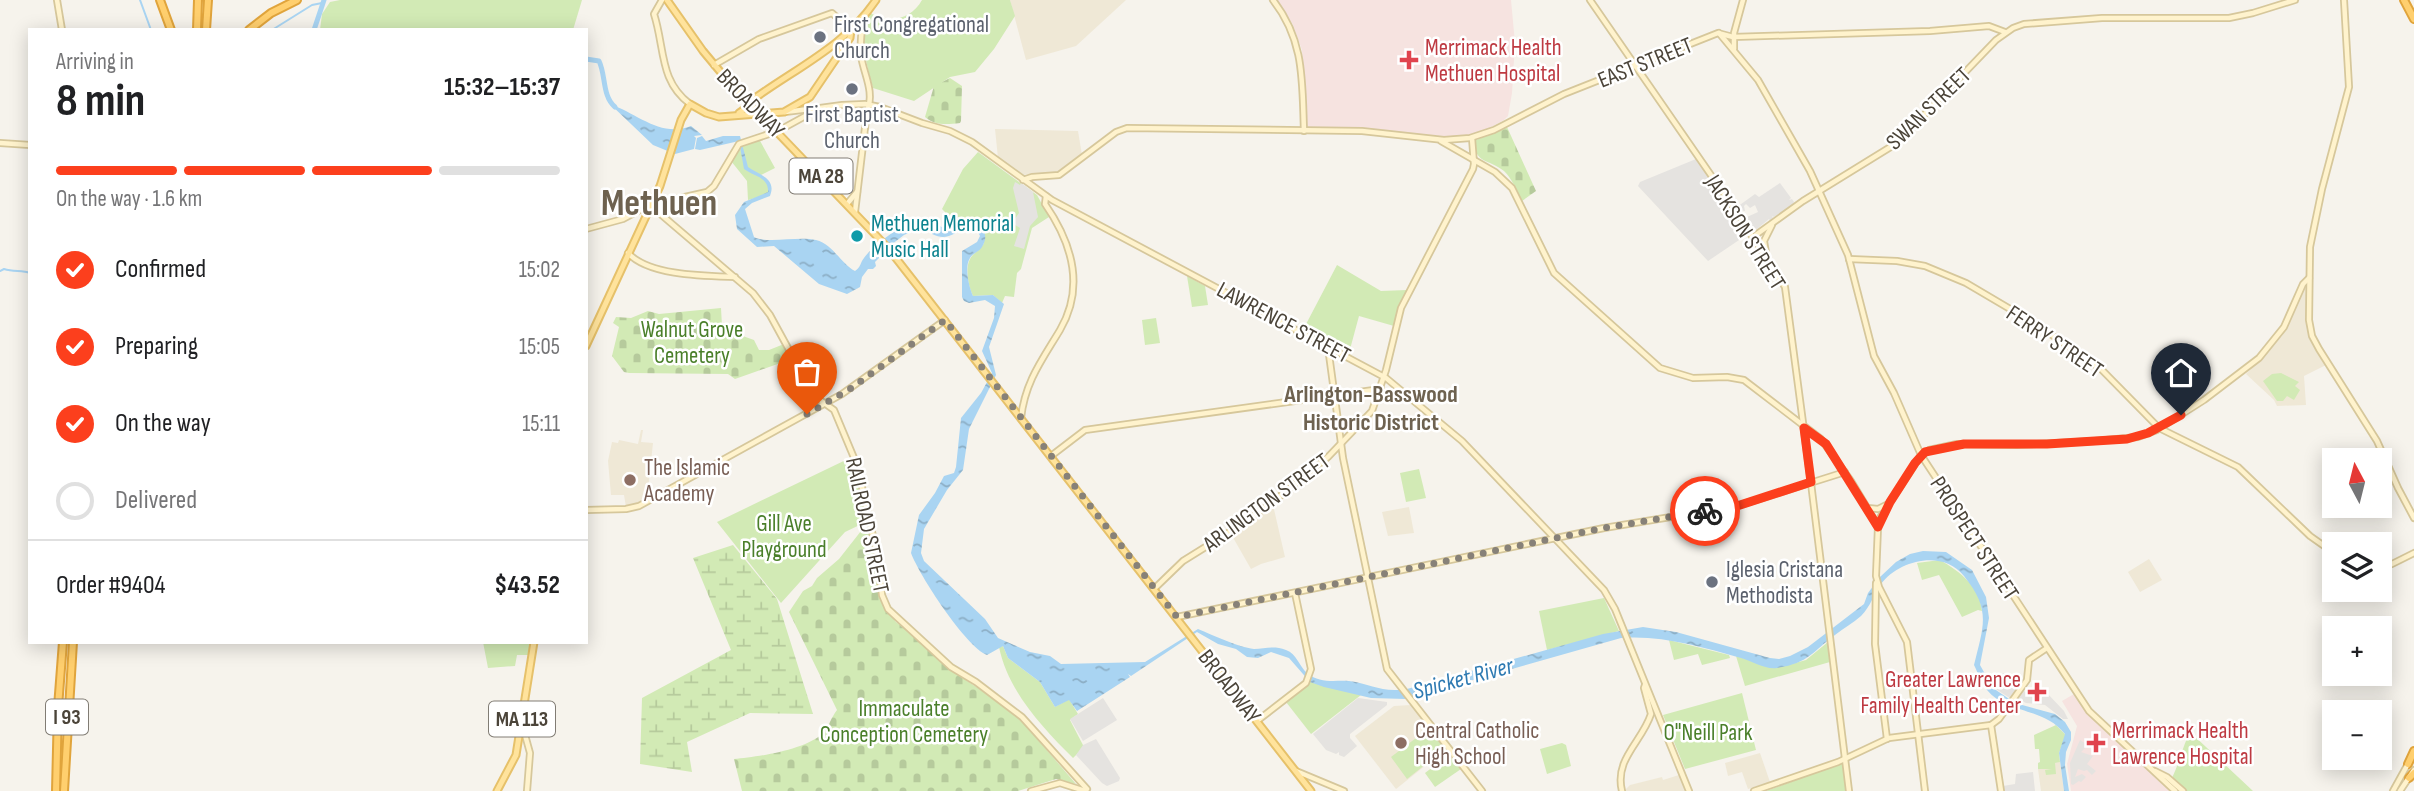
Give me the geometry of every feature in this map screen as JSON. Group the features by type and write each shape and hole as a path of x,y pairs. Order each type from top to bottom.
{"highway":[{"path":"160,0 170,28"},
{"path":"252,28 271,13 297,0"},
{"path":"2404,0 2414,19"},
{"path":"195,28 198,2"},
{"path":"208,2 208,28"},
{"name":"I 93","path":"57,791 63,644"},
{"name":"I 93","path":"64,791 73,644"},
{"path":"2411,771 2414,750"}],"main road":[{"path":"57,0 62,28"},
{"path":"662,0 654,14 668,79 677,93 690,104 715,117 784,112 799,105 813,94 850,38 851,30"},
{"name":"BROADWAY","path":"667,0 714,65 888,248 1311,791"},
{"path":"733,115 824,54 851,30 876,0"},
{"path":"1273,0 1288,22 1298,48 1304,131"},
{"name":"JACKSON STREET","path":"1590,0 1773,266 1786,294 1849,791"},
{"path":"1734,50 1733,37 1743,0"},
{"name":"EAST STREET","path":"2276,6 2290,0"},
{"name":"EAST STREET","path":"1023,180 1034,176 1059,174 1116,132 1127,128 1362,131 1434,139 1472,138 1494,130 1546,102 1718,33 1733,37 1930,31 1989,26 2005,32 2031,23 2100,18 2229,18 2295,0"},
{"path":"2346,0 2350,70 2348,96 2316,211 2310,243 2309,320 2315,342 2377,441 2414,518"},
{"path":"714,65 759,40 832,13 851,30"},
{"path":"855,212 867,111 870,105 860,40 865,15"},
{"name":"SWAN STREET","path":"1754,238 1819,191 1897,143 2005,32"},
{"name":"PROSPECT STREET","path":"1718,33 1764,89 1819,191 1849,260 1874,356 1894,393 1921,455 2089,711 2174,791"},
{"path":"588,342 651,205 690,104"},
{"path":"744,114 751,104"},
{"name":"LAWRENCE STREET","path":"784,112 870,105 959,134 1052,200 1384,376 1462,441 1608,595 1689,791"},
{"path":"684,114 697,108"},
{"path":"588,228 622,219 651,205 706,192 714,186 739,144 778,131 823,108"},
{"path":"767,120 769,112"},
{"name":"ARLINGTON STREET","path":"1154,589 1183,561 1261,511 1320,464 1372,411 1381,389 1405,301 1474,165 1472,138"},
{"path":"1434,139 1474,159 1508,183 1552,271 1658,367 1693,378 1727,377 1744,380 1826,444 1878,527"},
{"path":"0,143 28,145"},
{"path":"1029,184 1034,176"},
{"path":"847,204 858,191"},
{"path":"1021,419 1026,388 1067,315 1074,288 1070,250 1047,206 1046,196"},
{"path":"1047,206 1052,200"},
{"name":"RAILROAD STREET","path":"651,205 753,293 770,314 806,381 834,410 857,466 888,609 937,656 1022,717 1087,790"},
{"path":"1773,266 1765,250 1764,241 1774,222"},
{"path":"628,253 636,260 667,270 736,277"},
{"name":"FERRY STREET","path":"1849,260 1914,263 1966,283 2039,326 2089,359 2160,428 2238,467 2309,536 2322,545"},
{"path":"1887,739 1875,644 1878,527 1890,502 1921,455 1957,444 2017,445 2095,441 2138,437 2160,428 2204,400 2260,357 2284,327 2303,284 2309,278"},
{"path":"588,510 639,506 826,404 945,320"},
{"path":"1328,346 1342,443 1387,669 1482,791"},
{"path":"1051,456 1085,430 1381,389"},
{"path":"1177,617 1622,525 1737,506 1845,472"},
{"path":"1868,508 1882,508 1890,502"},
{"path":"2392,564 2414,553"},
{"path":"1877,577 1907,642 1925,791"},
{"path":"1257,721 1306,683 1311,669 1295,593"},
{"name":"MA 113","path":"497,791 514,761 534,644"},
{"path":"1754,791 1845,759 1887,739 1991,725 2024,685 2029,675 2029,660 2047,648"},
{"path":"1622,791 1621,767 1651,714 1645,685"},
{"path":"1645,727 1651,723 1662,725"},
{"path":"522,724 530,753 527,791"},
{"path":"1991,725 2001,791"},
{"path":"1296,771 1344,791"},
{"name":"PROSPECT STREET","path":"2155,771 2183,791"},
{"path":"2393,791 2411,771"},
{"path":"2400,791 2411,771"},
{"path":"1031,791 1060,783 1087,790"}],"shaded area":[{"path":"1010,0 1126,0 1076,46 1026,60"},
{"name":"Merrimack Health Methuen Hospital","path":"1277,0 1511,0 1515,43 1508,116 1484,131 1457,138 1372,129 1306,129 1302,50 1293,25"},
{"path":"995,129 1078,131 1082,155 1059,172 1022,175 998,158"},
{"path":"1696,159 1715,187 1713,189 1715,188 1726,204 1725,208 1729,207 1738,224 1741,224 1746,232 1745,236 1708,261 1638,186 1640,182"},
{"path":"1015,182 1033,192 1038,217 1030,226 1024,249 1014,246 1020,228 1012,223 1019,213 1013,188"},
{"path":"1780,183 1791,198 1789,200 1794,202 1793,205 1772,216 1770,221 1769,219 1757,229 1754,228 1747,217 1758,212 1755,205 1750,208 1746,204 1745,211 1737,207 1755,194 1759,197"},
{"path":"2306,286 2307,327 2313,346 2326,365 2304,376 2306,405 2277,406 2246,374 2282,336"},
{"name":"The Islamic Academy","path":"641,430 641,442 653,443 647,499 626,507 624,495 611,495 608,461 612,442 618,443 619,440 638,444"},
{"path":"1273,505 1285,557 1251,569 1231,534"},
{"path":"1409,507 1414,533 1388,536 1382,512"},
{"path":"2149,559 2162,580 2140,592 2128,572"},
{"path":"2004,673 2020,685 2010,698 1994,688 1990,681"},
{"path":"2024,691 2039,701 2046,692 2068,719 2063,719 2045,705 2026,703 2018,699"},
{"name":"Merrimack Health Lawrence Hospital","path":"2074,694 2093,719 2170,791 2071,791 2067,764 2077,726 2062,701"},
{"path":"1103,698 1117,720 1083,741 1070,719"},
{"path":"1358,698 1387,702 1387,705 1350,734 1357,746 1344,757 1339,755 1339,752 1336,754 1326,750 1313,734"},
{"name":"Central Catholic High School","path":"1411,705 1446,749 1396,789 1355,736 1394,706"},
{"path":"1096,739 1120,778 1107,786 1076,755 1083,745"},
{"path":"2080,740 2088,745 2081,752 2093,756 2087,764 2096,771 2092,775 2087,770 2078,769 2075,777 2082,774 2086,777 2073,785 2070,763"},
{"path":"1760,753 1770,782 1748,789 1742,772 1728,776 1725,763"},
{"path":"2060,762 2064,791 2041,791 2038,769 2051,768 2051,763"},
{"path":"2033,772 2035,791 2004,791 2003,786 2015,784 2016,774"},
{"path":"1679,775 1686,791 1626,791 1630,785"}],"green space":[{"path":"582,0 574,28 320,28 322,14 330,2"},
{"path":"922,0 1010,0 1015,16 975,72 950,77 914,101 873,88 864,50 864,31 870,13 885,18 899,18 912,12"},
{"path":"950,78 962,86 961,121 949,124 932,122 925,117 934,86"},
{"path":"1507,127 1536,191 1522,201 1507,174 1480,157 1475,148 1474,141"},
{"path":"759,139 775,168 761,175 770,184 770,194 748,200 747,181 731,161 740,146"},
{"path":"978,152 1037,195 1049,217 1032,228 1021,269 1017,273 1014,297 1005,296 1002,303 993,295 973,296 970,287 967,270 970,260 984,243 981,226 960,220 948,230 942,209 963,169"},
{"path":"1337,265 1381,291 1407,290 1394,326 1359,316 1349,353 1304,328"},
{"path":"1187,276 1205,286 1208,305 1192,307"},
{"name":"Walnut Grove Cemetery","path":"721,308 722,326 738,325 740,335 754,340 759,350 769,350 784,344 792,359 735,379 728,374 629,373 624,372 612,356 619,327 613,323 616,317 631,318 648,311 659,314"},
{"path":"1156,318 1160,343 1145,345 1142,320"},
{"path":"2281,373 2299,382 2295,386 2300,390 2294,400 2287,396 2283,401 2277,401 2263,381 2272,374"},
{"name":"Gill Ave Playground","path":"852,457 868,521 845,532 781,603 717,522"},
{"path":"1419,469 1426,498 1406,502 1400,473"},
{"name":"Immaculate Conception Cemetery","path":"870,526 882,600 896,622 952,671 1014,712 1076,784 1056,779 1018,791 742,791 734,759 768,754 805,744 823,733 837,710 789,612 803,591 812,586 817,578 839,559 861,531"},
{"path":"733,545 777,599 813,714 750,713 687,742 692,772 640,764 642,698 731,650 693,558"},
{"path":"1940,560 1962,575 1973,587 1982,611 1978,610 1962,617 1939,575 1922,580 1917,563"},
{"path":"1604,598 1619,631 1547,650 1539,611"},
{"path":"1669,640 1729,655 1730,658 1702,665 1698,654 1674,660"},
{"path":"1828,642 1830,662 1745,686 1736,656 1776,668 1806,660"},
{"path":"483,644 531,644 529,655 517,655 515,666 488,668"},
{"path":"1003,646 1008,658 1040,682 1055,707 1069,699 1078,714 1070,720 1084,747 1073,758 1038,721 1018,693 1003,663 999,647"},
{"path":"1310,682 1361,695 1311,734 1286,702"},
{"name":"O\"Neill Park","path":"1742,693 1756,750 1685,769 1663,715"},
{"path":"2056,725 2066,735 2059,753 2060,762 2055,763 2056,774 2046,775 2045,770 2052,769 2038,769 2039,749 2035,749 2034,735"},
{"path":"1428,729 1445,749 1407,779 1391,757"},
{"path":"2190,732 2253,791 2186,791 2172,778"},
{"path":"1562,743 1566,745 1571,766 1547,774 1540,749"},
{"path":"1450,754 1461,769 1435,787 1425,773"},
{"path":"1845,762 1848,791 1765,791 1769,790"}],"water":[{"path":"610,104 660,127 680,129 691,126 702,135 694,136 694,149 675,154 653,145"},
{"path":"702,136 706,141 723,136 740,136 748,167 769,181 772,190 770,196 745,209 754,237 822,242 855,271 868,253 882,241 915,221 929,221 947,230 960,220 976,225 984,231 985,241 981,249 970,258 967,272 973,296 993,295 1004,304 989,347 996,375 969,429 963,470 947,490 924,529 921,553 924,561 985,619 998,638 1030,652 1050,656 1061,664 1145,662 1198,629 1248,648 1273,647 1286,650 1293,654 1307,673 1317,679 1349,681 1390,690 1407,689 1603,634 1643,627 1676,632 1779,659 1808,647 1864,604 1868,593 1880,577 1896,562 1910,554 1923,551 1946,552 1972,570 1986,597 1989,618 1980,665 1993,688 2015,703 2055,714 2065,722 2071,732 2065,765 2069,791 2064,791 2059,753 2065,734 2046,719 1995,698 1985,687 1974,665 1983,618 1978,598 1964,576 1955,568 1945,562 1933,560 1921,561 1899,569 1881,584 1858,619 1803,660 1777,668 1764,667 1741,658 1682,643 1652,638 1621,638 1406,699 1371,698 1310,682 1289,658 1271,652 1258,658 1247,657 1236,649 1218,644 1197,632 1131,676 1128,674 1130,677 1077,711 1069,700 1055,707 1040,682 1008,658 1003,646 987,655 967,639 933,593 911,553 919,515 944,476 954,473 961,418 981,393 992,373 982,351 994,318 995,306 985,300 969,303 962,297 962,251 977,242 980,236 978,232 966,227 950,236 942,237 932,234 933,230 924,226 904,235 879,254 876,266 868,269 862,277 860,287 847,294 819,284 774,246 757,247 737,229 735,215 744,202 768,192 768,187 763,180 744,169 739,141 695,149 697,138"}],"waterway":[{"path":"140,0 150,28"},
{"name":"Spicket River","path":"315,28 324,0"},
{"path":"275,28 312,5 322,3"},
{"name":"Spicket River","path":"588,59 599,61 608,97 615,107"},
{"path":"0,271 4,269 28,273"}],"way so far":[{"path":"807,414 850,389 945,320 1177,617 1604,528 1705,511"}],"place":[{"name":"First Congregational Church","path":"820,37"},
{"name":"Merrimack Health Methuen Hospital","path":"1409,60"},
{"name":"First Baptist Church","path":"852,89"},
{"name":"Methuen Memorial Music Hall","path":"857,236"},
{"name":"The Islamic Academy","path":"630,480"},
{"name":"Iglesia Cristana Methodista","path":"1712,582"},
{"name":"Greater Lawrence Family Health Center","path":"2037,692"},
{"name":"Central Catholic High School","path":"1401,743"},
{"name":"Merrimack Health Lawrence Hospital","path":"2096,743"}],"district":[{"name":"Methuen","path":"659,202"},
{"name":"Arlington-Basswood Historic District","path":"1371,408"}],"route":[{"path":"1705,511 1737,506 1811,482 1804,428 1826,444 1878,527 1881,516 1919,457 1925,452 1964,444 2017,445 2127,439 2148,433 2181,415"}]}
